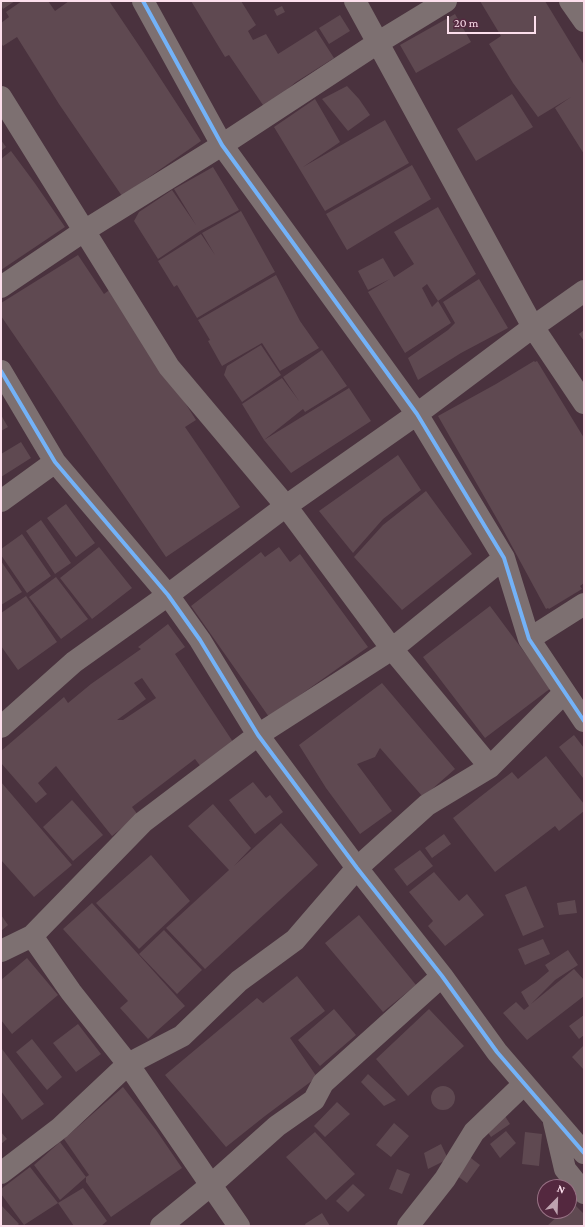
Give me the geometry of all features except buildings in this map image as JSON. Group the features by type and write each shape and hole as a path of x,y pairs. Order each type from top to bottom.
{"street":[{"path":"144,1 222,145 417,414 504,558 529,639 584,721"},
{"path":"355,1 379,42 533,327 584,403"},
{"path":"1,287 84,231 222,145 379,42 446,1"},
{"path":"570,1 584,21"},
{"path":"1,97 169,367 286,506 392,649 490,767"},
{"path":"1,727 74,662 168,595 286,506 417,414 533,327 584,291"},
{"path":"1,371 56,462 168,595 200,640 258,734 357,868 442,976 497,1052 584,1153"},
{"path":"1,501 56,462"},
{"path":"1,951 32,936 143,822 258,734 392,649 504,558"},
{"path":"529,639 584,604"},
{"path":"1,1173 60,1128 128,1064 182,1036 239,981 295,940 357,868 427,805 490,767 564,693"},
{"path":"32,936 71,992 128,1064 239,1226"},
{"path":"161,1226 211,1185 277,1126 314,1100 323,1083 442,976"},
{"path":"408,1226 445,1179 474,1132 524,1084"},
{"path":"552,1116 565,1169 584,1193"}],"cycle path":[{"path":"143,1 222,145 417,414 504,558 529,639 584,721"},
{"path":"1,371 55,462 168,595 200,640 258,735 357,868 442,976 497,1052 584,1153"}]}
